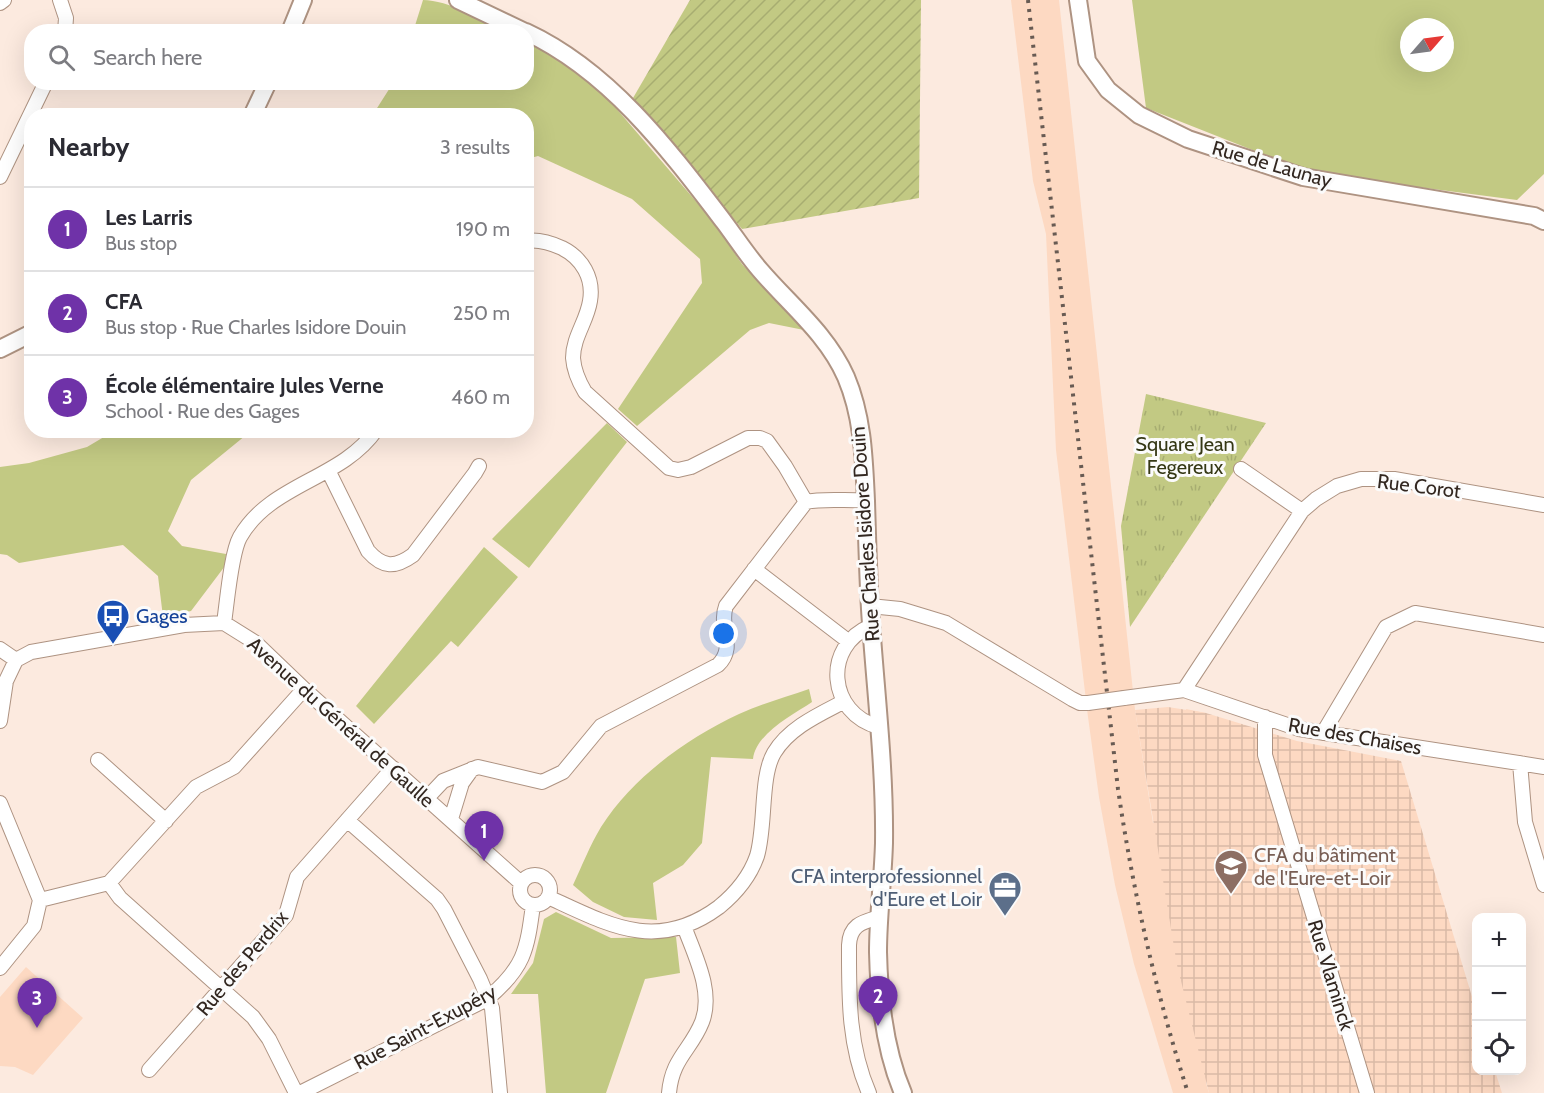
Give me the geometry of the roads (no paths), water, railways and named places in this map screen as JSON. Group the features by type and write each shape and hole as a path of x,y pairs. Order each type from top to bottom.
{"street":[{"path":"0,3 4,0"},
{"path":"60,0 66,24"},
{"path":"293,24 303,0"},
{"name":"Rue Charles Isidore Douin","path":"458,0 509,24"},
{"name":"Rue de Launay","path":"1078,0 1087,61 1108,90 1139,115 1188,139 1303,177 1534,216 1544,221"},
{"name":"Rue Charles Isidore Douin","path":"534,36 587,69 620,98 643,123 760,269 818,332 846,378 856,410 863,446 871,626 879,727 884,842 878,952 890,1056 903,1093"},
{"path":"33,108 42,90"},
{"path":"256,108 264,90"},
{"path":"0,177 24,127"},
{"path":"534,240 553,244 569,252 584,265 590,281 590,301 575,345 573,360 578,380 585,392 669,468 678,470 691,467 748,438 760,438 767,441 806,502"},
{"path":"0,349 24,337"},
{"path":"0,721 6,681 16,660 31,652 184,625 224,623 239,538 258,514 279,496 329,472 358,451 369,438"},
{"path":"329,472 368,550 377,561 389,565 403,562 413,555 479,466"},
{"path":"1241,469 1302,512"},
{"name":"Rue Corot","path":"1184,690 1302,512 1316,499 1337,486 1361,479 1394,479 1544,505"},
{"path":"427,798 443,781 478,767 542,782 563,772 601,726 718,665 725,658 728,645 723,615 725,609 806,502 866,500"},
{"path":"754,568 848,641"},
{"name":"Rue des Chaises","path":"870,606 900,609 946,623 1080,703 1088,704 1184,690 1299,729 1544,766"},
{"path":"1323,733 1386,627 1415,613 1544,635"},
{"name":"Avenue du Général de Gaulle","path":"224,623 256,643 304,689 521,883"},
{"path":"871,626 859,631 848,641 841,653 837,667 838,686 843,702 856,716 867,724 879,727"},
{"path":"0,649 16,660"},
{"path":"40,900 109,883 196,787 234,767 304,689"},
{"path":"548,897 598,921 633,931 658,932 684,926 706,917 727,901 744,882 756,858 764,826 767,778 773,755 784,738 843,702"},
{"name":"Rue Vlaminck","path":"1265,717 1265,755 1367,1093"},
{"path":"98,760 166,821"},
{"path":"1520,763 1525,822 1544,885"},
{"name":"Rue des Perdrix","path":"150,1070 286,915 297,877 393,768"},
{"path":"451,819 462,783 472,769"},
{"path":"0,803 40,900 34,926 0,968"},
{"path":"347,820 437,899 444,909 480,979 492,1008 500,1093"},
{"path":"532,874 542,876 549,883 548,897 542,903 533,905 522,897 521,883 532,874"},
{"path":"109,883 120,898 253,1017 264,1030 298,1093"},
{"name":"Rue Saint-Exupéry","path":"298,1093 487,999 506,983 522,960 528,940 533,905"},
{"path":"869,1093 855,1054 851,1032 849,945 850,934 856,926 880,916"},
{"path":"669,1093 670,1080 676,1063 702,1022 705,1009 705,991 684,926"}],"railway":[{"path":"1028,0 1118,789 1147,942 1188,1093"}],"place":[{"name":"Gages","path":"113,645"},
{"name":"Les Larris","path":"484,861"},
{"name":"CFA du bâtiment de l'Eure-et-Loir","path":"1231,895"},
{"name":"CFA interprofessionnel d'Eure et Loir","path":"1005,917"},
{"name":"CFA","path":"878,1026"},
{"name":"École élémentaire Jules Verne","path":"37,1028"}],"park label":[{"name":"Square Jean Fegereux","path":"1185,456"}]}
